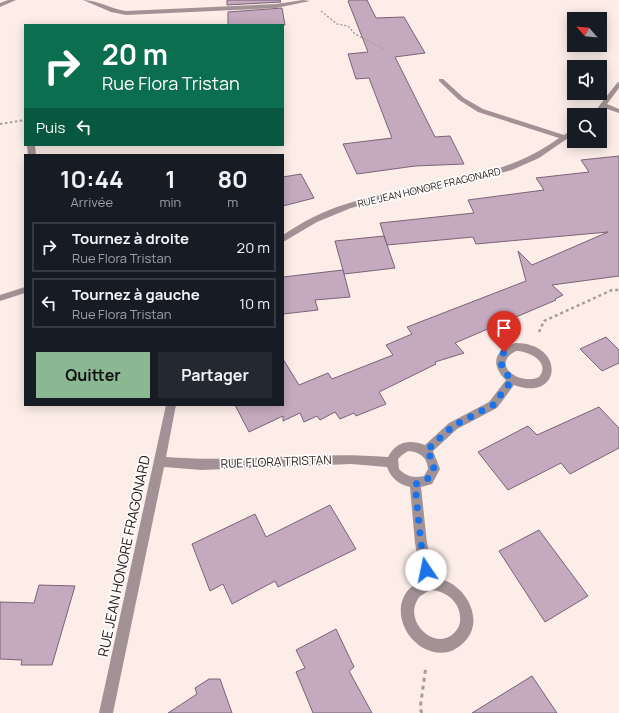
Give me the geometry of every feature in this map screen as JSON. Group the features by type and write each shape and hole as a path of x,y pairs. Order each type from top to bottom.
{"street":[{"path":"0,5 13,0"},
{"path":"86,0 113,11 126,13 276,6 307,1"},
{"path":"441,80 459,98 475,108 564,138"},
{"path":"601,108 619,84"},
{"path":"604,105 619,111"},
{"name":"RUE JEAN HONORE FRAGONARD","path":"284,238 322,216 348,206 465,180 515,166 531,159 567,136"},
{"path":"0,298 24,290"},
{"path":"515,347 531,349 544,358 547,364 546,376 536,383 520,383 512,380 502,369 501,357 504,352 515,347"},
{"path":"426,451 453,426 493,405 512,380"},
{"name":"RUE JEAN HONORE FRAGONARD","path":"106,713 171,406"},
{"path":"407,446 420,447 426,451 434,462 432,474 428,480 415,484 401,479 396,474 392,462 396,452 407,446"},
{"name":"RUE FLORA TRISTAN","path":"160,462 202,465 351,459 392,462"},
{"path":"415,484 421,543 429,584"},
{"path":"429,584 438,584 448,587 463,602 467,623 464,632 458,640 450,645 430,645 420,639 413,631 408,622 406,611 408,601 413,593 420,587 429,584"}],"path":[{"path":"307,1 337,24 348,26 355,34 384,49"},
{"path":"0,124 24,120"},
{"path":"531,349 544,321 612,290 619,290"},
{"path":"422,713 420,709 430,645"}],"building":[{"path":"227,0 280,0 281,2 227,5"},
{"path":"367,0 376,18 404,17 425,53 395,57 435,137 450,136 464,164 415,166 357,174 343,144 392,138 369,78 356,79 348,54 368,52 348,1"},
{"path":"282,8 285,25 228,24 228,12"},
{"path":"619,156 619,276 552,285 563,295 555,299 556,300 455,343 464,353 435,362 436,364 379,392 386,404 356,416 354,413 340,419 335,412 320,420 317,416 304,422 300,413 283,421 283,416 249,432 236,406 284,406 284,361 299,385 328,373 332,379 393,355 386,345 412,334 407,327 526,281 518,251 532,265 608,232 476,244 473,237 387,245 380,223 474,213 468,200 544,190 536,178 589,172 581,160"},
{"path":"301,174 314,198 284,206 284,177"},
{"path":"384,236 395,268 344,274 335,241"},
{"path":"343,270 350,297 315,300 318,310 284,314 284,277"},
{"path":"606,337 619,350 619,363 602,371 580,349"},
{"path":"599,407 619,428 619,448 570,474 561,463 508,490 478,452 528,426 537,435"},
{"path":"330,505 356,549 278,587 275,581 232,604 223,584 210,591 192,544 255,514 266,537"},
{"path":"539,530 588,596 545,622 499,551"},
{"path":"39,585 75,586 52,665 21,665 22,660 0,659 0,602 34,603"},
{"path":"336,629 354,667 349,671 372,713 313,713 296,672 305,668 296,650"},
{"path":"532,676 557,713 472,713"},
{"path":"209,679 220,679 232,713 168,713 197,694 195,688"}],"route":[{"path":"426,570 421,543 415,484 428,480 434,469 434,462 426,451 453,426 493,405 512,380 506,375 500,363 504,352"}]}
